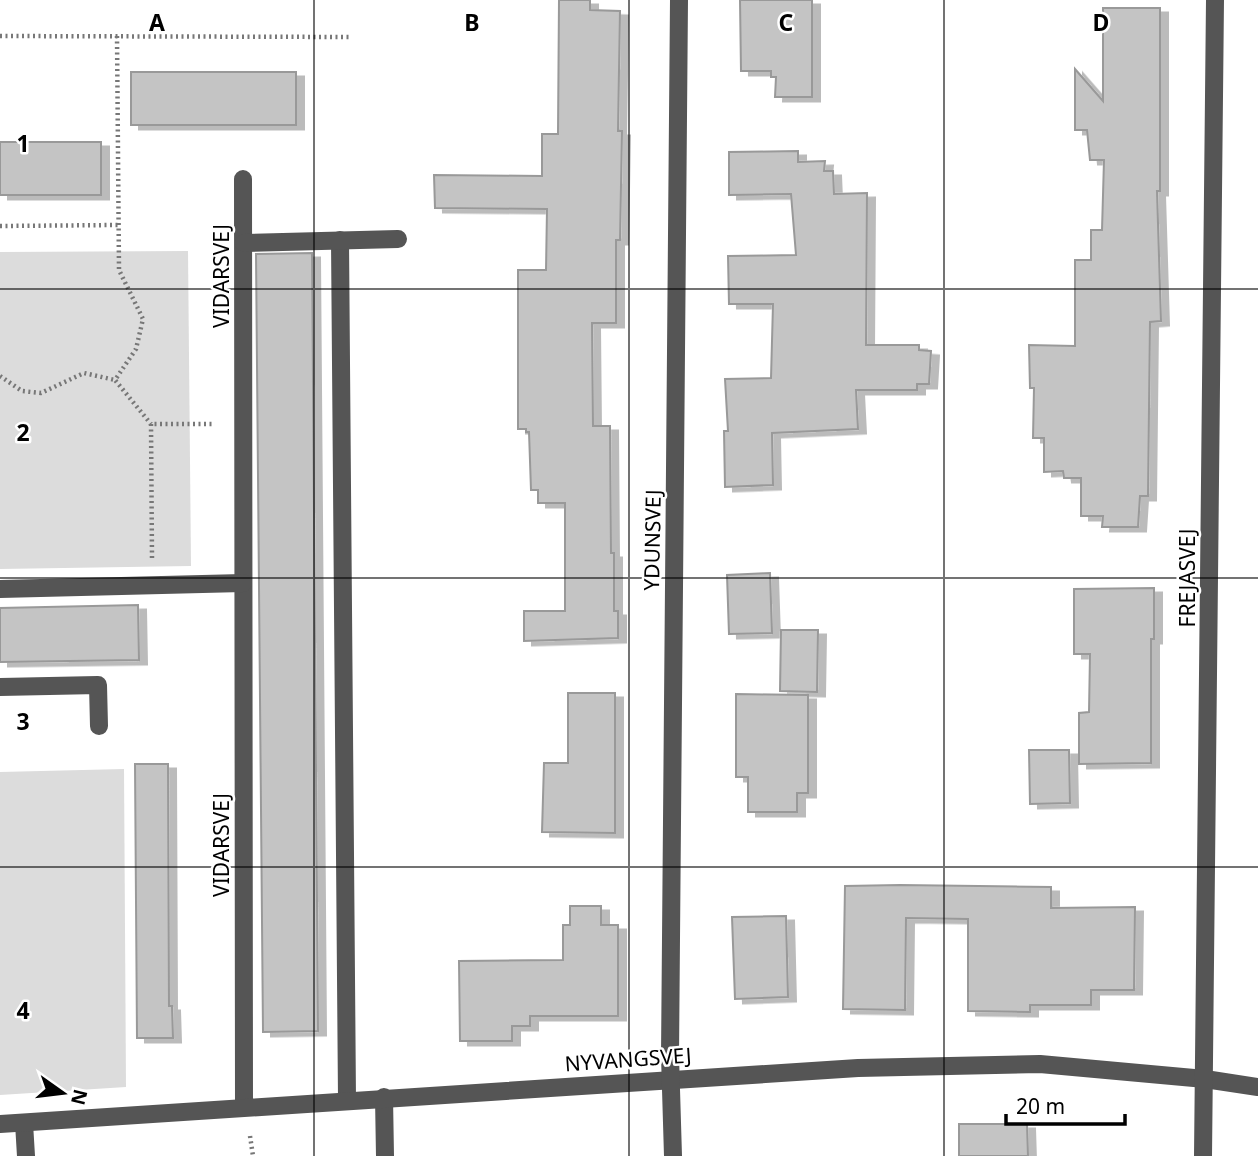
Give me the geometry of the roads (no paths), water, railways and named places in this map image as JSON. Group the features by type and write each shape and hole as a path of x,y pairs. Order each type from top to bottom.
{"street":[{"name":"YDUNSVEJ","path":"673,1156 671,1080 679,0"},
{"name":"FREJASVEJ","path":"1203,1156 1215,0"},
{"name":"VIDARSVEJ","path":"243,179 244,1107"},
{"path":"244,243 398,239"},
{"path":"340,240 347,1100"},
{"path":"0,589 243,583"},
{"path":"0,687 98,685 99,726"},
{"name":"NYVANGSVEJ","path":"0,1124 858,1068 1040,1064 1205,1079 1258,1087"},
{"path":"383,1097 385,1156"},
{"path":"24,1123 26,1156"}]}
